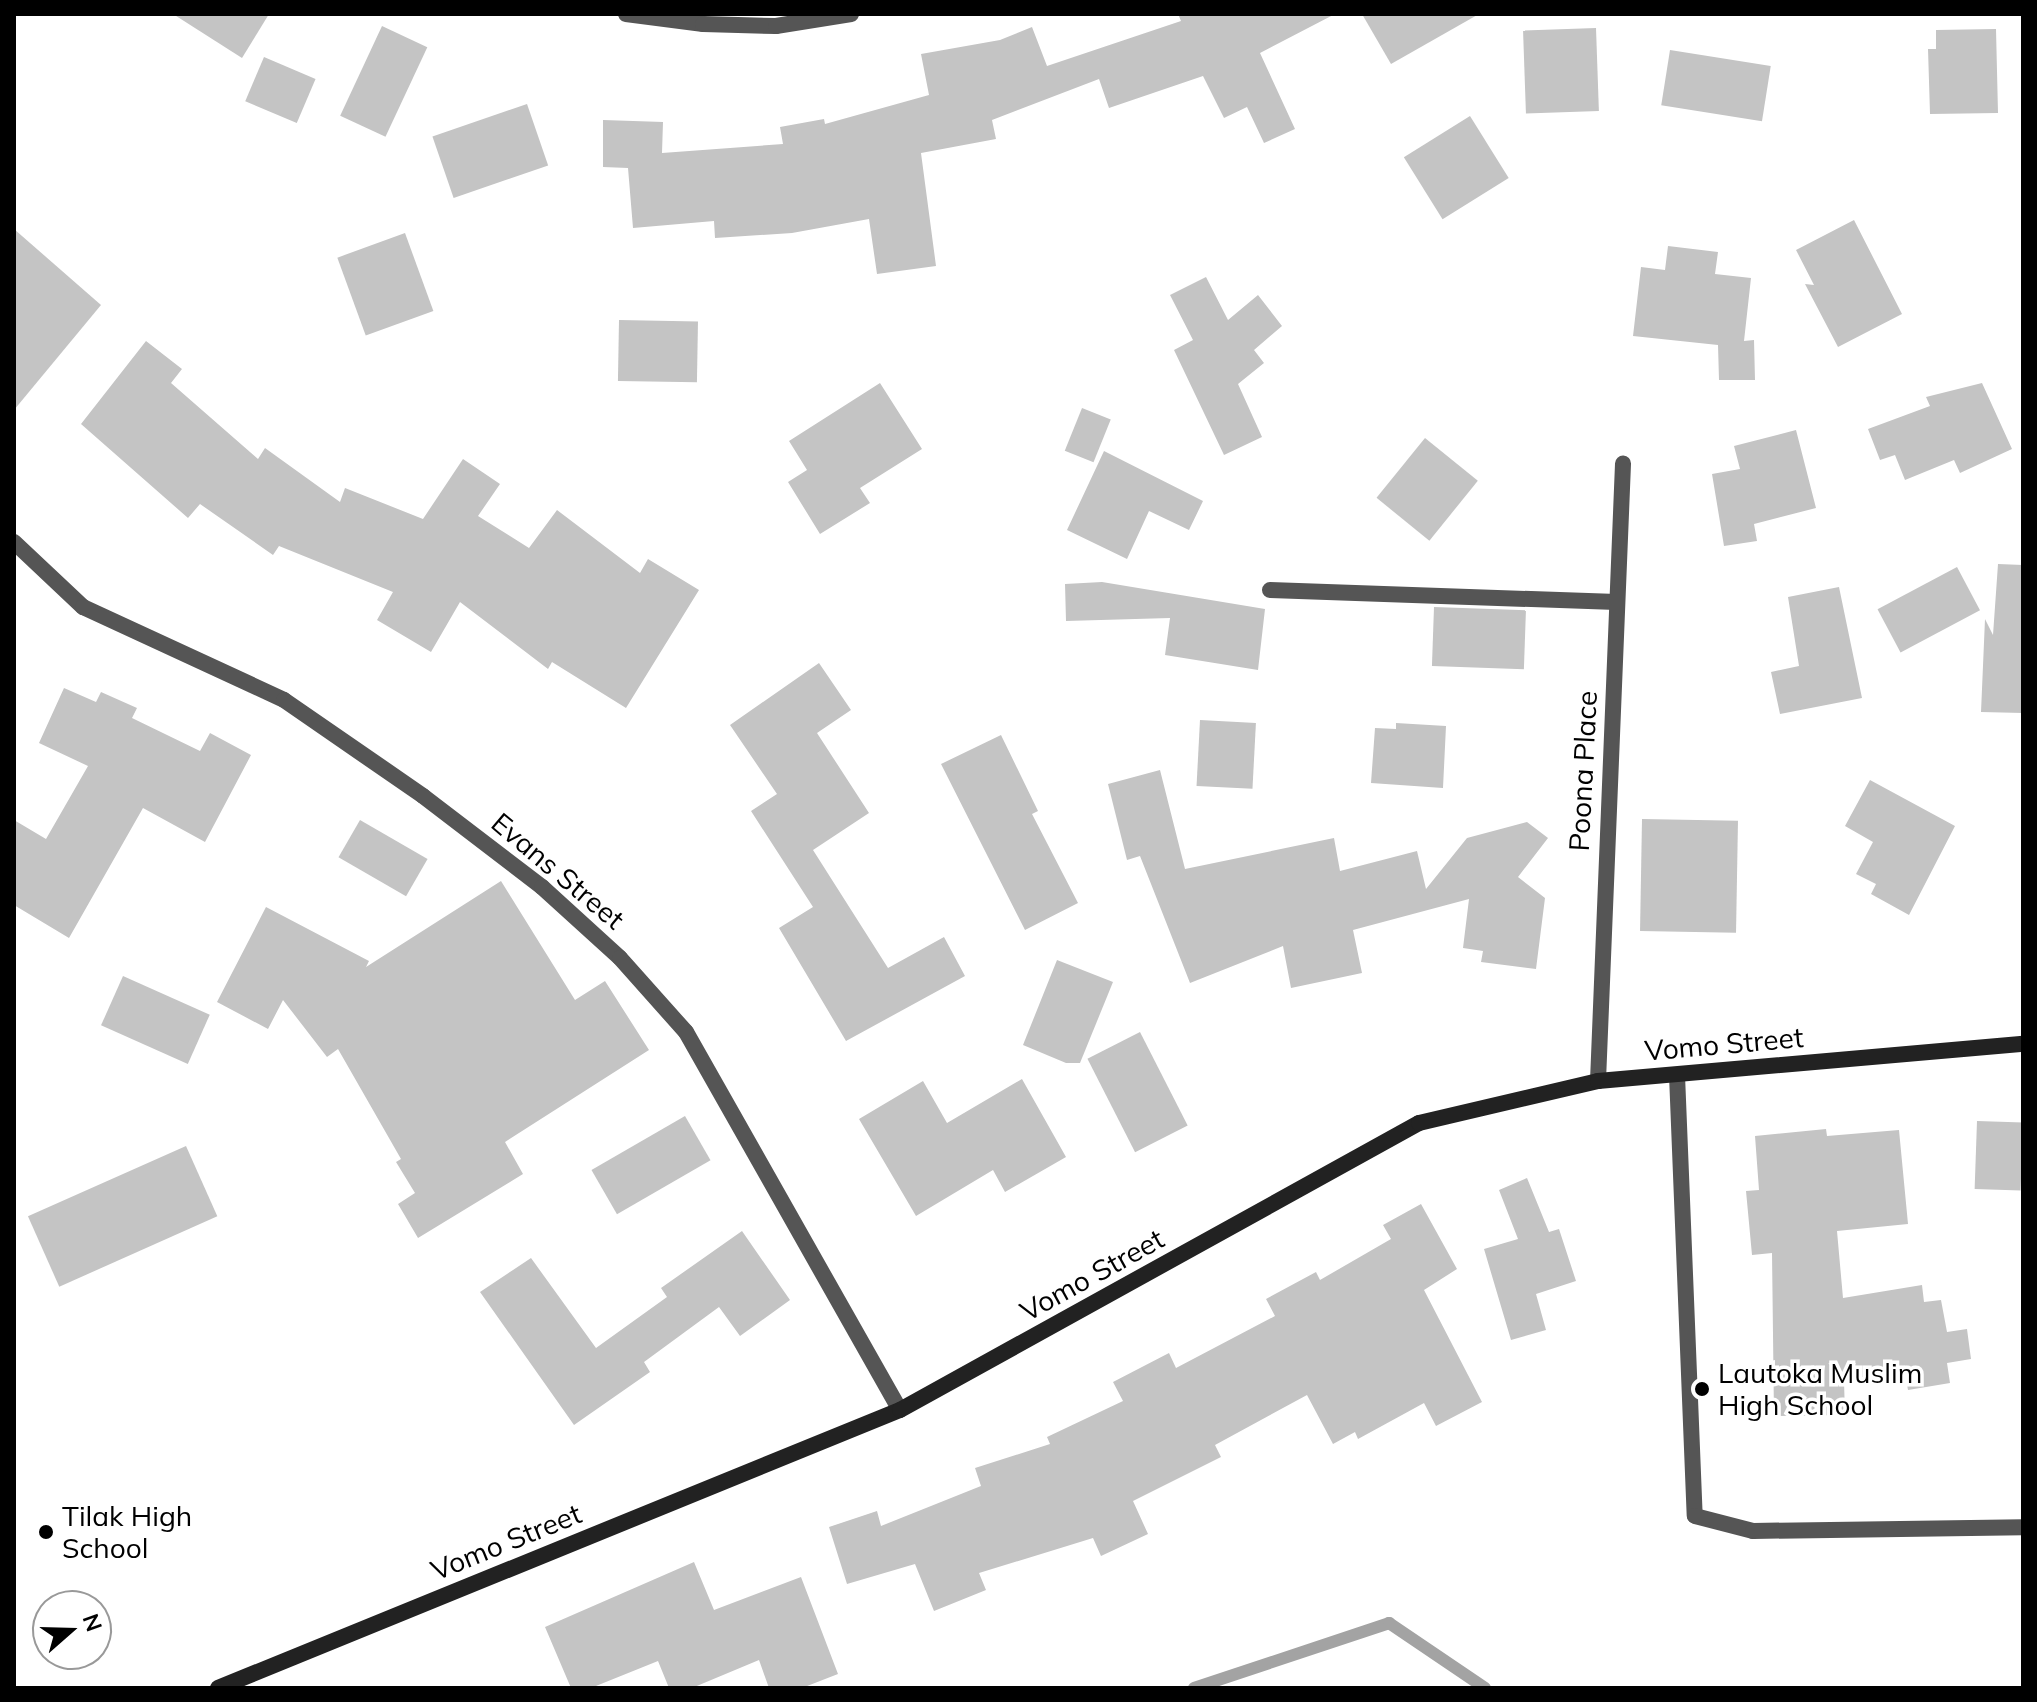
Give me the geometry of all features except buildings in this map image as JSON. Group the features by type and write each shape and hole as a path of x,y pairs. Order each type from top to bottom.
{"main road":[{"name":"Vomo Street","path":"218,1688 900,1410 1419,1123 1598,1081 2023,1044"}],"street":[{"path":"626,14 703,24 776,26 851,14"},
{"name":"Poona Place","path":"1598,1081 1623,464"},
{"name":"Evans Street","path":"14,542 83,607 296,708 530,878 620,958 686,1032 900,1410"},
{"path":"1270,590 1617,602"},
{"path":"1677,1075 1695,1516 1753,1531 2023,1527"}],"waterway":[{"path":"1194,1688 1389,1623 1485,1688"}],"place":[{"name":"Lautoka Muslim High School","path":"1702,1389"},
{"name":"Tilak High School","path":"46,1532"}]}
